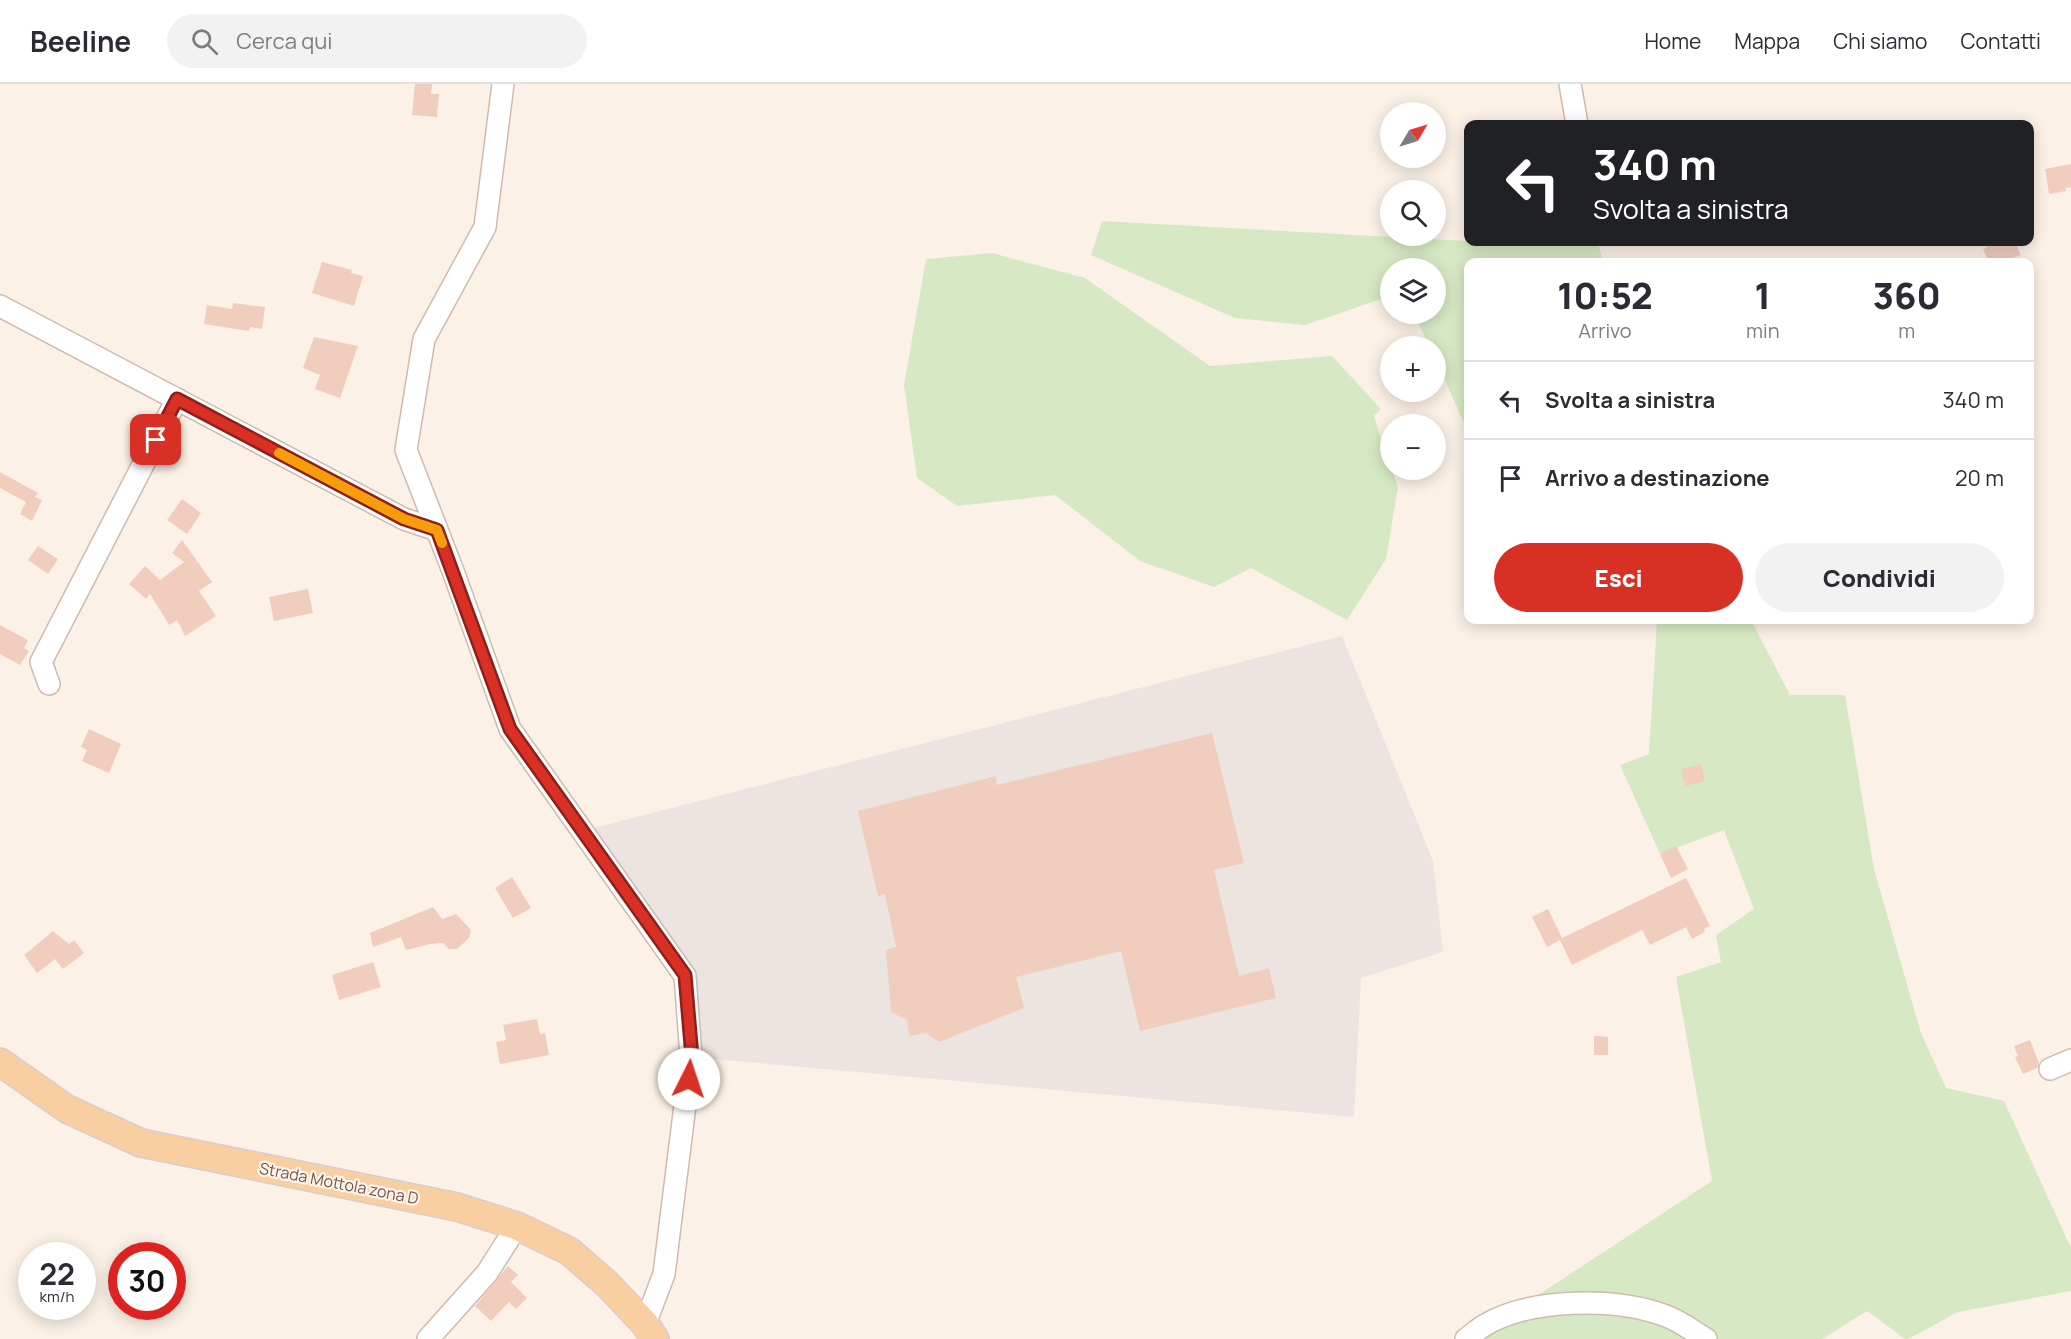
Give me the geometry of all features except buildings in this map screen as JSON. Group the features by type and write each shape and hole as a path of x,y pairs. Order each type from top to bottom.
{"main road":[{"name":"Strada Mottola zona D","path":"0,1062 67,1109 141,1143 457,1207 518,1226 569,1251 607,1284 650,1331"}],"street":[{"path":"503,84 485,227 424,339 406,450 510,729 685,975 692,1057 664,1274 650,1331"},
{"path":"1570,84 1576,120"},
{"path":"0,306 404,519 437,530"},
{"path":"49,684 41,662 177,399"},
{"path":"2050,1069 2071,1060"},
{"path":"428,1339 487,1274 518,1226"},
{"path":"1466,1339 1486,1324 1524,1310 1604,1302 1635,1306 1668,1317 1706,1339"}],"shaded area":[{"path":"1342,636 1433,861 1443,952 1361,978 1354,1117 691,1057 685,975 582,831"}],"green space":[{"path":"1102,221 1380,236 1380,246 1446,246 1446,240 1464,241 1464,246 1599,246 1602,258 1464,258 1464,423 1446,382 1446,336 1424,336 1419,324 1446,324 1446,258 1380,258 1380,299 1305,325 1235,318 1091,255"},
{"path":"992,253 1085,278 1210,366 1332,356 1381,409 1374,416 1380,436 1380,480 1396,480 1398,487 1386,559 1347,620 1251,568 1214,587 1140,561 1055,495 957,506 917,478 904,385 926,259"},
{"path":"1657,624 1753,624 1790,695 1845,695 1874,869 1921,1033 1946,1088 2004,1101 2071,1248 2071,1291 1958,1312 1908,1339 1867,1311 1822,1339 1471,1339 1712,1181 1676,977 1721,962 1716,935 1754,909 1724,830 1660,854 1620,765 1649,754"}],"slow traffic":[{"path":"279,453 404,519 437,530 442,543"}],"route":[{"path":"156,440 177,399 404,519 437,530 510,729 685,975 692,1057 689,1079"}]}
